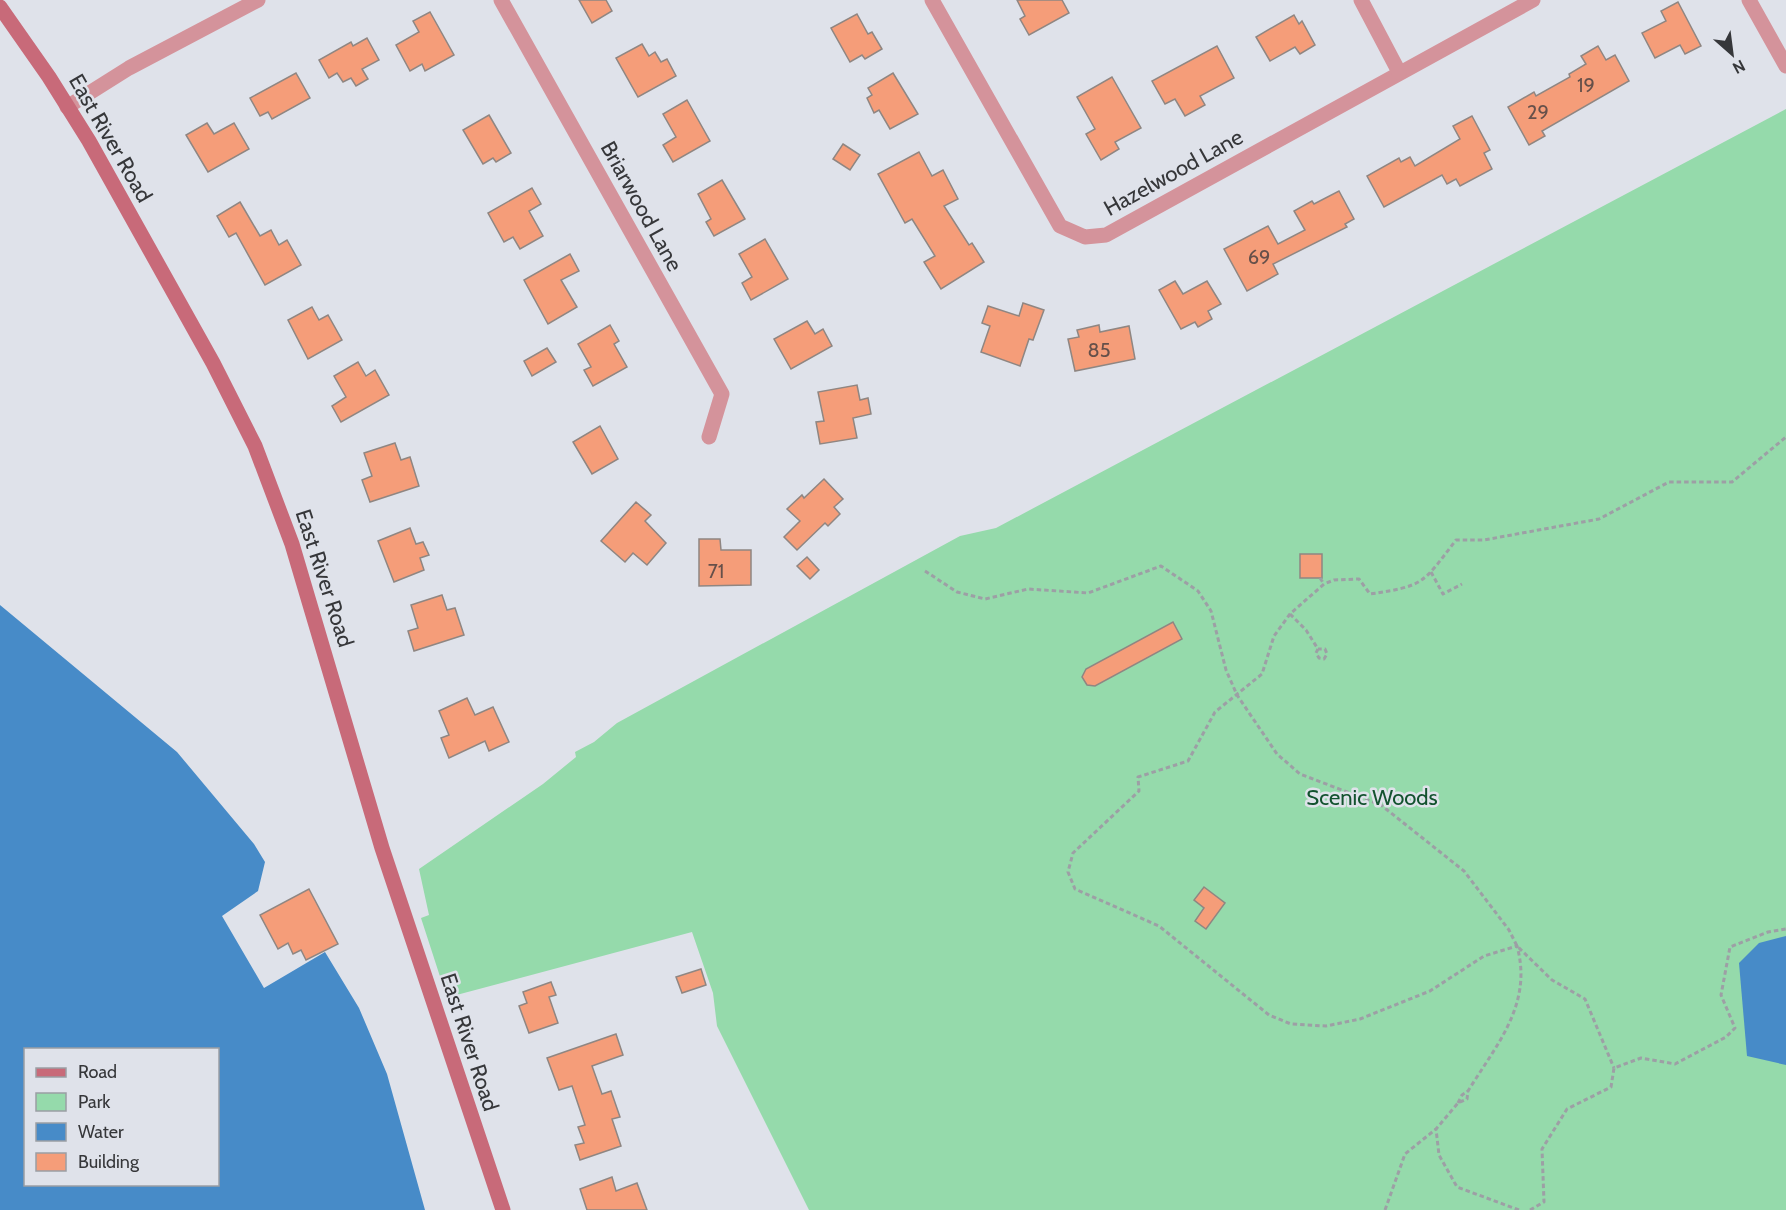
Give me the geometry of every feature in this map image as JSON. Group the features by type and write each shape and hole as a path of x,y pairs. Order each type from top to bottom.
{"main road":[{"name":"East River Road","path":"0,7 67,107 228,390 275,494 318,628 382,848 503,1210"}],"street":[{"path":"67,107 129,68 258,0"},
{"name":"Briarwood Lane","path":"501,0 722,394 709,437"},
{"name":"Hazelwood Lane","path":"932,0 1060,226 1085,237 1106,235 1533,0"},
{"path":"1361,0 1400,72"},
{"path":"1749,0 1786,66"}],"path":[{"path":"1517,946 1484,956 1430,990 1360,1019 1326,1026 1291,1024 1269,1016 1159,926 1075,889 1068,872 1073,853 1139,791 1138,777 1188,761 1215,712 1262,674 1274,636 1290,614 1324,584 1334,580 1359,579 1370,594 1409,588 1431,572 1456,540 1484,540 1599,519 1669,482 1732,482 1786,437"},
{"path":"925,572 957,592 985,599 1028,589 1088,593 1161,566 1198,591 1211,611 1226,669 1237,695 1277,754 1300,774 1381,805 1464,871 1509,930 1517,946 1522,965 1515,1016 1468,1091 1467,1099 1458,1103 1436,1129 1405,1154 1385,1210"},
{"path":"1431,572 1443,594 1462,584"},
{"path":"1320,578 1324,584"},
{"path":"1290,614 1306,630 1318,649"},
{"path":"1614,1068 1641,1058 1675,1064 1726,1037 1735,1028 1721,995 1730,947 1768,932 1786,929"},
{"path":"1517,946 1552,980 1585,999 1614,1068 1611,1087 1567,1109 1542,1149 1544,1202 1530,1210"},
{"path":"1436,1129 1439,1155 1457,1187 1520,1210"}],"green space":[{"name":"Scenic Woods","path":"1786,109 1786,1210 809,1210 717,1026 713,993 692,932 449,997 446,995 421,918 429,915 419,869 543,784 576,757 575,752 594,742 617,723 960,536 996,528"}],"water":[{"path":"0,605 177,752 254,844 265,862 258,891 222,916 264,988 325,952 359,1008 387,1074 425,1210 0,1210"},
{"path":"1786,936 1786,1065 1747,1056 1739,963 1759,943"}],"building":[{"path":"579,0 606,0 612,11 592,23"},
{"path":"1017,0 1062,0 1069,13 1029,35 1020,19 1025,16"},
{"path":"1678,2 1701,46 1685,54 1680,45 1655,58 1642,33 1666,21 1661,11"},
{"path":"430,12 454,55 425,71 422,64 410,71 396,45 419,32 413,21"},
{"path":"857,14 868,34 872,32 882,49 865,59 862,55 850,62 831,28"},
{"path":"1294,15 1299,24 1302,21 1315,45 1300,54 1295,47 1270,61 1256,37"},
{"path":"367,38 379,60 362,69 368,79 356,86 351,78 343,82 337,73 329,78 319,60 351,42 353,46"},
{"path":"642,44 649,56 655,52 661,62 667,59 676,76 638,97 616,58"},
{"path":"1217,46 1234,78 1200,96 1205,105 1185,116 1175,99 1165,104 1152,81"},
{"path":"1598,46 1606,60 1615,55 1629,81 1542,131 1545,136 1529,145 1508,107 1534,92 1536,96 1570,77 1569,74 1586,64 1581,56"},
{"path":"296,73 310,98 272,119 268,112 260,116 250,98"},
{"path":"893,73 918,114 890,129 879,110 874,113 867,98 872,95 868,88"},
{"path":"1112,77 1141,128 1115,142 1119,149 1101,160 1086,134 1095,129 1077,97"},
{"path":"687,100 710,141 673,162 663,145 676,137 663,114"},
{"path":"489,115 511,153 496,162 493,158 483,164 463,130"},
{"path":"1472,116 1490,150 1484,153 1492,169 1460,186 1456,179 1447,184 1442,175 1384,207 1367,176 1399,158 1401,162 1410,157 1415,166 1460,139 1453,126"},
{"path":"207,123 214,134 234,123 249,149 208,172 186,135"},
{"path":"843,144 860,155 850,170 833,159"},
{"path":"919,152 932,176 943,170 958,199 944,206 969,245 972,243 984,262 941,289 924,262 935,256 912,219 905,223 878,174"},
{"path":"722,180 745,219 714,236 706,222 711,219 698,194"},
{"path":"532,188 541,204 529,211 543,236 520,249 513,237 504,242 488,213"},
{"path":"1339,191 1354,219 1345,224 1347,227 1273,264 1278,274 1247,291 1224,249 1268,226 1278,244 1305,230 1294,211 1312,201 1314,204"},
{"path":"240,202 260,236 271,230 279,245 287,240 301,265 265,285 236,233 229,237 217,216"},
{"path":"765,239 788,279 751,300 742,283 752,277 739,254"},
{"path":"570,254 579,271 561,280 577,307 548,324 524,280"},
{"path":"1175,281 1183,294 1207,281 1221,304 1208,311 1212,319 1198,327 1195,322 1181,329 1159,290"},
{"path":"1023,303 1044,310 1033,340 1029,339 1020,366 981,352 990,326 982,323 988,306 1019,316"},
{"path":"312,307 319,320 328,315 342,340 308,359 288,320"},
{"path":"807,321 815,334 823,329 832,346 791,369 774,339"},
{"path":"610,325 619,341 614,344 627,367 593,386 584,370 591,367 578,344"},
{"path":"1099,325 1100,332 1129,326 1135,359 1075,371 1068,339 1079,337 1077,330"},
{"path":"547,348 556,362 532,376 524,361"},
{"path":"358,362 366,376 375,370 389,395 341,422 332,406 346,397 334,376"},
{"path":"857,385 860,400 868,398 871,414 853,418 857,438 820,444 816,422 824,421 818,392"},
{"path":"600,426 618,459 592,474 573,442"},
{"path":"395,443 401,460 410,457 419,486 370,502 362,480 372,476 364,453"},
{"path":"824,479 843,499 834,507 840,514 828,526 825,523 797,550 784,537 800,521 787,509 802,495 804,498"},
{"path":"636,502 651,515 645,521 666,543 647,565 633,553 625,562 601,541"},
{"path":"410,528 416,544 423,542 429,555 420,558 424,570 394,582 378,541"},
{"path":"699,539 720,539 721,550 751,550 751,585 699,586"},
{"path":"1300,554 1322,554 1322,578 1300,578"},
{"path":"807,557 819,570 810,579 797,566"},
{"path":"442,595 447,610 455,608 464,635 414,651 408,631 418,628 411,605"},
{"path":"1173,622 1182,639 1095,686 1087,685 1082,677 1086,669"},
{"path":"467,698 475,715 493,707 509,742 489,751 485,741 449,758 441,738 449,735 439,711"},
{"path":"1204,887 1225,903 1206,929 1195,921 1204,908 1194,900"},
{"path":"309,889 338,944 306,960 301,950 293,954 288,943 278,949 260,915"},
{"path":"701,969 706,985 682,993 676,977"},
{"path":"551,982 556,995 549,997 558,1023 529,1033 519,1006 527,1003 523,992"},
{"path":"616,1034 623,1055 592,1066 602,1094 611,1091 620,1117 612,1119 621,1146 580,1160 575,1145 584,1143 578,1127 585,1125 572,1086 559,1090 547,1058"},
{"path":"612,1177 616,1191 637,1183 647,1210 587,1210 580,1189"}]}
